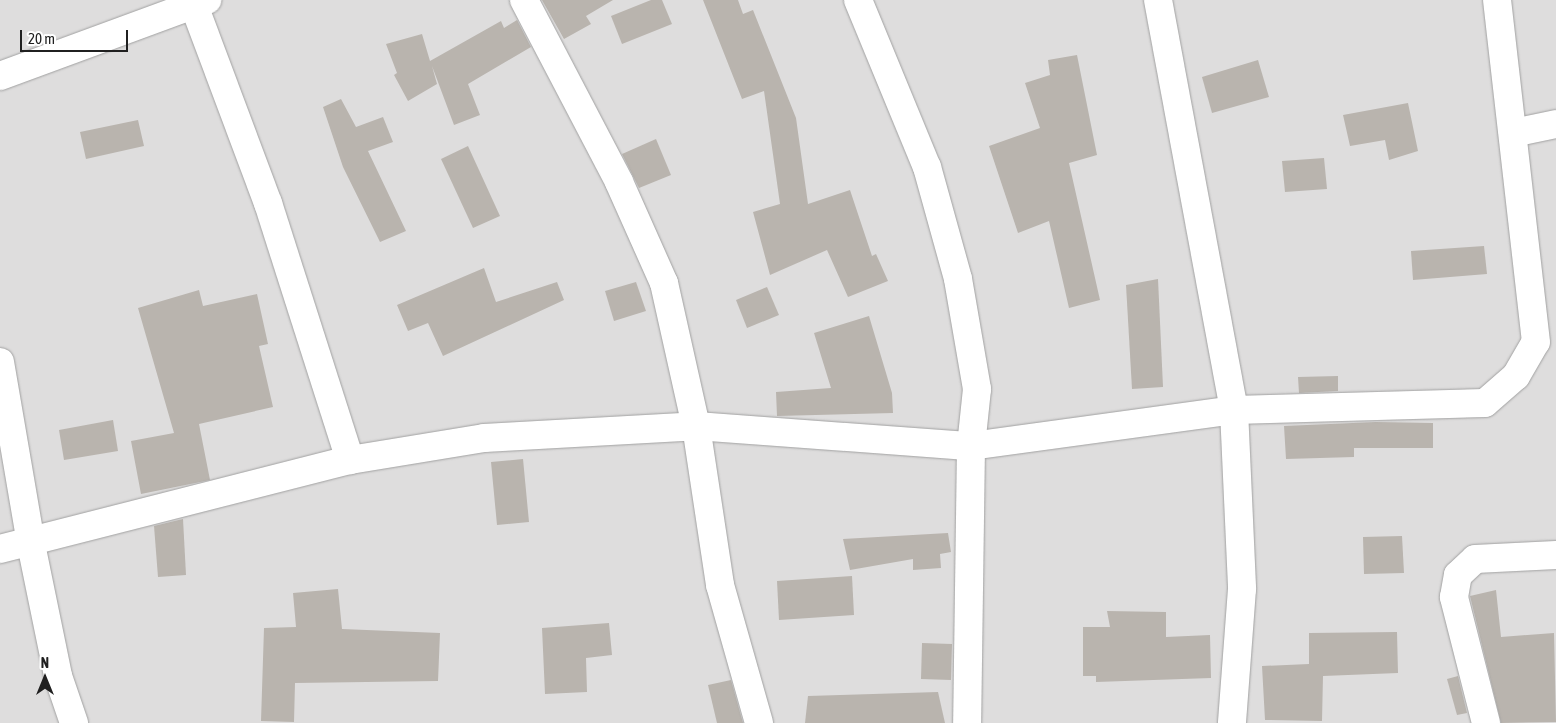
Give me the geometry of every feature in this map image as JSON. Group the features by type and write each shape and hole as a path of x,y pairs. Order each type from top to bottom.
{"street":[{"path":"524,0 619,182 664,283 696,426 720,585 759,723"},
{"path":"858,0 927,167 958,279 977,389 970,446 967,723"},
{"path":"1158,0 1234,410 1242,589 1232,723"},
{"path":"0,549 31,544 350,460 484,438 696,426 970,446 1234,410 1485,403 1516,376 1536,342 1497,0"},
{"path":"0,76 198,2 277,230 350,460"},
{"path":"1513,133 1556,124"},
{"path":"0,362 31,544 58,676 74,723"},
{"path":"1486,723 1454,597 1458,575 1475,559 1556,555"}],"shaded area":[{"path":"0,0 1556,0 1556,723 0,723"}],"building":[{"path":"542,0 613,0 586,16 591,24 564,39"},
{"path":"651,0 662,0 672,24 622,44 611,16"},
{"path":"703,0 738,0 743,14 753,10 796,118 808,204 850,190 872,256 876,254 888,281 848,297 827,250 770,275 753,212 780,204 764,91 742,99"},
{"path":"517,20 531,47 468,84 480,115 454,125 432,66 437,84 408,101 394,75 397,73 386,44 422,34 430,61 501,21 504,28"},
{"path":"1077,55 1097,155 1069,163 1100,300 1069,308 1049,221 1018,233 989,146 1040,128 1025,83 1050,75 1048,60"},
{"path":"1258,60 1269,97 1212,113 1202,77"},
{"path":"341,99 356,127 383,117 393,142 368,151 406,231 380,242 343,167 323,107"},
{"path":"1408,103 1418,151 1389,160 1385,140 1350,146 1343,115"},
{"path":"138,120 144,146 86,159 80,132"},
{"path":"656,139 671,175 639,188 622,154"},
{"path":"468,146 500,216 473,228 441,159"},
{"path":"1324,158 1327,189 1285,192 1282,161"},
{"path":"1484,246 1487,274 1413,280 1411,251"},
{"path":"484,268 496,302 557,282 564,300 443,356 428,323 408,331 397,305"},
{"path":"1158,279 1163,387 1132,389 1126,285"},
{"path":"636,282 646,311 614,321 605,291"},
{"path":"767,287 779,315 747,328 736,300"},
{"path":"199,290 203,306 257,294 268,344 259,346 273,407 199,424 210,480 141,494 131,441 174,433 138,308"},
{"path":"869,316 892,393 893,413 777,416 776,392 831,388 814,333"},
{"path":"1338,376 1338,391 1299,393 1298,377"},
{"path":"113,420 118,451 64,460 59,430"},
{"path":"1376,422 1433,423 1433,448 1354,448 1354,457 1286,459 1284,426"},
{"path":"523,459 529,522 497,525 491,462"},
{"path":"183,519 186,575 158,577 154,526"},
{"path":"948,533 951,552 940,554 941,568 913,570 913,559 850,570 843,539"},
{"path":"1402,536 1404,573 1364,574 1363,537"},
{"path":"852,576 854,615 779,620 777,581"},
{"path":"338,589 342,629 440,633 438,681 295,683 294,722 261,721 264,628 296,627 293,593"},
{"path":"1496,590 1501,637 1554,633 1556,722 1501,723 1470,596"},
{"path":"1107,611 1166,612 1166,637 1210,635 1211,678 1096,682 1096,676 1083,676 1083,627 1110,627"},
{"path":"609,623 612,655 586,658 587,692 545,694 542,628"},
{"path":"1397,632 1398,673 1323,676 1322,721 1265,720 1262,666 1309,664 1309,633"},
{"path":"922,643 952,644 951,680 921,679"},
{"path":"1458,676 1467,713 1457,715 1447,679"},
{"path":"731,680 743,723 717,723 708,685"},
{"path":"938,692 945,723 805,723 808,696"}]}
